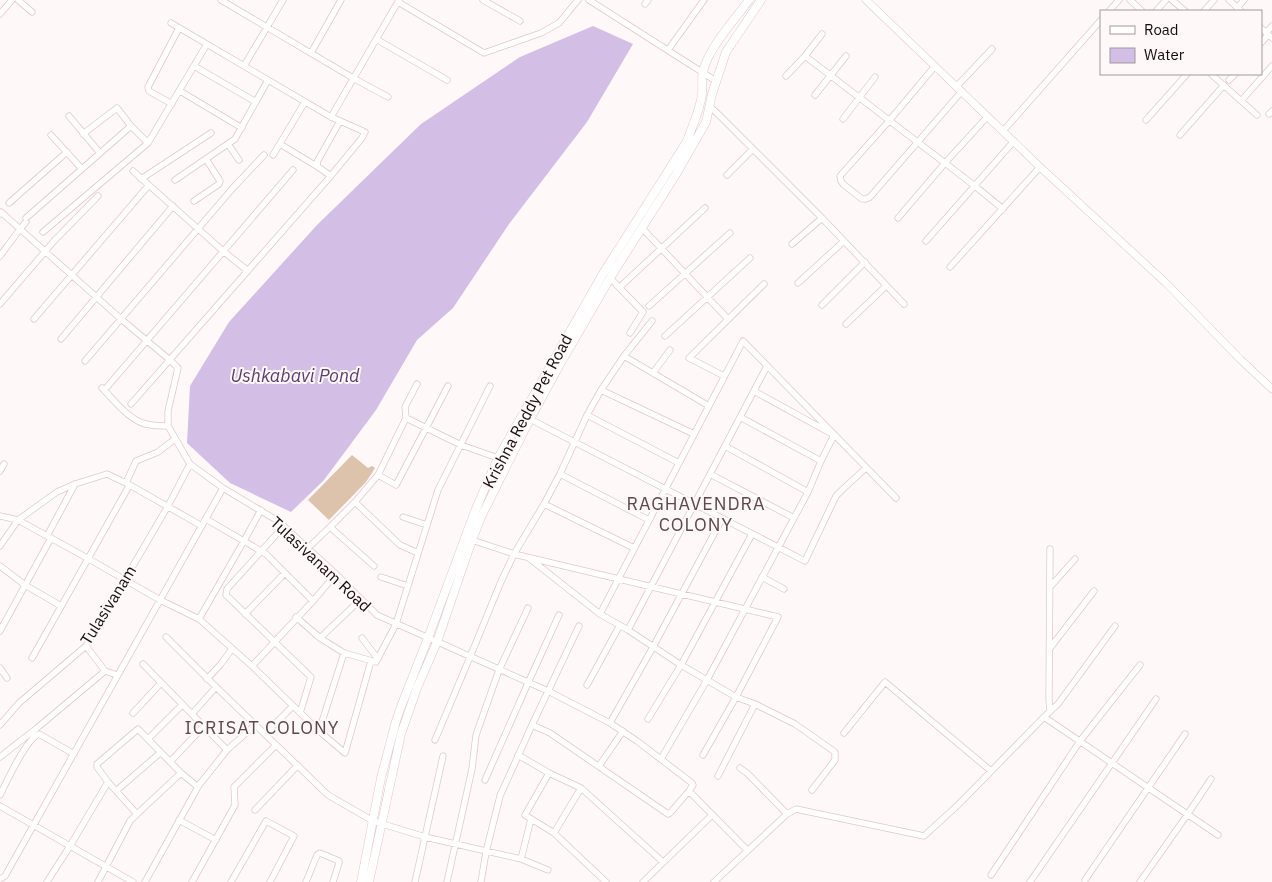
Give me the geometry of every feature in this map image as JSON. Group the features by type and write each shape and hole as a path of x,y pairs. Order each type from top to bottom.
{"main road":[{"name":"Krishna Reddy Pet Road","path":"370,882 400,734 437,642 481,517 526,417 604,272 686,143 695,121 701,97 702,72 711,52 749,0"},
{"name":"Krishna Reddy Pet Road","path":"361,882 381,778 396,721 474,511 498,458 526,417 610,278 676,176 706,122 716,81 728,50 761,0"},
{"path":"717,43 728,50"}],"street":[{"path":"0,14 12,0"},
{"path":"18,0 32,12"},
{"path":"244,66 283,0"},
{"path":"311,53 341,0"},
{"path":"483,0 520,21"},
{"path":"331,117 399,1 484,53 541,33 558,23 578,0"},
{"path":"589,0 598,2 716,81"},
{"path":"668,50 704,0"},
{"path":"866,0 1040,167 1166,283 1272,389"},
{"path":"1109,10 1119,0"},
{"path":"1130,0 1141,10"},
{"path":"1157,10 1166,0"},
{"path":"1172,0 1184,10"},
{"path":"1205,10 1214,0"},
{"path":"1229,0 1239,9 1244,0"},
{"path":"224,1 353,78 388,96"},
{"path":"1003,131 1100,21"},
{"path":"131,404 331,176 365,132 331,117 171,23"},
{"path":"1269,35 1272,26"},
{"path":"172,104 149,91 148,87 179,28"},
{"path":"786,76 822,34"},
{"path":"376,39 447,80"},
{"path":"43,232 148,143 207,44"},
{"path":"935,66 840,176 841,181 861,198 866,199 870,197 918,142 992,49"},
{"path":"805,56 1003,209"},
{"path":"815,95 846,56"},
{"path":"194,66 256,102"},
{"path":"1241,101 1272,66"},
{"path":"1146,120 1186,75"},
{"path":"1212,75 1257,115"},
{"path":"1230,80 1234,75"},
{"path":"843,119 875,77"},
{"path":"175,180 235,139 268,80"},
{"path":"1180,135 1224,85"},
{"path":"180,91 242,128"},
{"path":"273,155 305,102"},
{"path":"709,106 822,218 904,304"},
{"path":"83,134 117,108 148,143"},
{"path":"69,116 100,153"},
{"path":"898,218 988,116"},
{"path":"318,167 317,162 340,121"},
{"path":"0,256 26,220 131,126"},
{"path":"141,179 212,133"},
{"path":"51,135 82,169"},
{"path":"926,241 1014,141"},
{"path":"228,144 239,160"},
{"path":"280,144 331,176"},
{"path":"727,175 753,149"},
{"path":"67,152 0,213 46,251 121,319 147,340 178,368 168,411 168,426 154,425 142,423 129,415 105,388 147,340 293,170"},
{"path":"85,361 232,189 264,155"},
{"path":"194,201 220,183 220,179 206,159"},
{"path":"950,267 1040,167"},
{"path":"133,171 248,271"},
{"path":"34,318 148,186"},
{"path":"0,304 54,241 98,196"},
{"path":"61,339 173,206"},
{"path":"622,285 705,208"},
{"path":"792,244 822,218"},
{"path":"642,228 728,319"},
{"path":"649,306 730,233"},
{"path":"798,283 844,241"},
{"path":"665,336 750,258"},
{"path":"822,305 865,262"},
{"path":"610,278 643,312 630,333"},
{"path":"724,376 689,358 764,284"},
{"path":"846,324 886,286"},
{"path":"435,740 514,554 560,474 587,415 601,390 624,356 652,321"},
{"path":"600,614 743,341 896,498"},
{"path":"653,373 670,350"},
{"path":"624,356 709,406"},
{"path":"628,630 767,366"},
{"path":"307,549 355,502 378,475 406,418 405,407 417,384"},
{"path":"378,475 396,484 448,386"},
{"path":"296,617 320,638 344,653 376,662 396,624 438,490 490,386"},
{"path":"601,390 694,434"},
{"path":"754,391 834,435"},
{"path":"587,415 679,463"},
{"path":"526,417 805,561 836,496 866,468"},
{"path":"740,417 821,461"},
{"path":"406,418 461,445 498,458"},
{"name":"Tulasivanam Road","path":"168,426 190,464 223,488 284,526 362,599 376,616 548,691 610,722 692,783 693,786 689,791"},
{"path":"661,759 707,680 808,492 834,435"},
{"path":"32,658 89,559 128,484 136,461 158,452 175,439"},
{"path":"725,446 808,492"},
{"path":"0,471 4,464"},
{"name":"Tulasivanam","path":"0,725 19,703 86,646 168,506 190,464"},
{"path":"0,546 18,520 57,492 107,474 202,526"},
{"path":"560,474 649,520"},
{"path":"710,474 794,518"},
{"path":"0,631 75,484"},
{"path":"0,879 5,876 34,826 223,488"},
{"path":"355,502 400,544 418,553"},
{"path":"544,504 634,548"},
{"path":"199,620 261,510"},
{"path":"0,516 18,520 199,620 252,666 319,731 345,753 371,661"},
{"path":"403,517 427,525"},
{"path":"206,519 266,554 313,601"},
{"path":"610,722 722,519"},
{"path":"284,526 227,589 226,595 311,677 300,713"},
{"path":"330,528 374,566"},
{"path":"648,719 681,665 752,534"},
{"path":"472,540 514,554 778,617 703,755"},
{"path":"1050,549 1050,711"},
{"path":"527,557 600,614 736,697 755,704 795,724 835,752 835,760 812,790"},
{"path":"1050,587 1075,559"},
{"path":"0,566 25,585 61,606"},
{"path":"245,614 285,573"},
{"path":"252,666 336,574"},
{"path":"381,577 408,586"},
{"path":"762,577 784,588"},
{"path":"1050,648 1094,590"},
{"path":"320,638 362,599"},
{"path":"447,882 472,769 476,735 499,670 528,608"},
{"path":"485,780 559,615"},
{"path":"587,685 620,625"},
{"path":"481,882 486,852 500,796 579,626"},
{"path":"714,882 787,814 798,809 924,836 959,804 1058,704 1116,626"},
{"path":"166,637 207,679 328,794 373,821 425,837 521,859 548,870"},
{"path":"362,638 378,659"},
{"path":"86,646 105,671 117,675"},
{"path":"207,679 232,649"},
{"path":"319,731 344,653"},
{"path":"142,664 227,750"},
{"path":"991,875 1080,741 1140,665"},
{"path":"0,668 7,678"},
{"path":"0,757 105,671"},
{"path":"844,733 885,682 991,771"},
{"path":"133,713 161,683"},
{"path":"192,714 216,687"},
{"path":"1030,882 1156,699"},
{"path":"718,776 755,704"},
{"path":"148,739 182,705"},
{"path":"265,734 293,706"},
{"path":"1044,717 1218,836"},
{"path":"145,882 198,787 227,750 256,724"},
{"path":"532,724 550,733 668,814 689,791 747,850"},
{"path":"170,762 204,726"},
{"path":"137,814 108,782 97,764 137,729 181,773 198,787"},
{"path":"599,766 623,731"},
{"path":"0,795 24,751 36,734 74,754"},
{"path":"1085,880 1185,734"},
{"path":"192,882 235,805 234,787 276,744"},
{"path":"116,791 160,752"},
{"path":"518,755 549,773 581,788 663,862"},
{"path":"415,882 443,756"},
{"path":"255,810 298,765"},
{"path":"740,768 787,814"},
{"path":"98,882 130,821 181,773"},
{"path":"549,773 525,815 554,833 606,882"},
{"path":"1140,882 1210,779"},
{"path":"47,882 108,782"},
{"path":"554,833 581,788"},
{"path":"0,806 133,882"},
{"path":"643,882 712,815"},
{"path":"521,859 531,819"},
{"path":"179,820 216,840"},
{"path":"231,882 266,821 294,836 270,882"},
{"path":"306,882 317,855 320,853 339,861 333,882"}],"shaded area":[{"path":"352,455 368,468 372,466 375,468 366,482 329,520 308,500"}],"water":[{"name":"Ushkabavi Pond","path":"593,26 633,44 587,122 509,224 453,308 417,340 376,410 324,480 291,512 230,483 187,443 190,386 229,322 317,225 421,124 520,57"}],"district":[{"name":"RAGHAVENDRA COLONY","path":"696,514"},
{"name":"ICRISAT COLONY","path":"262,728"}]}
